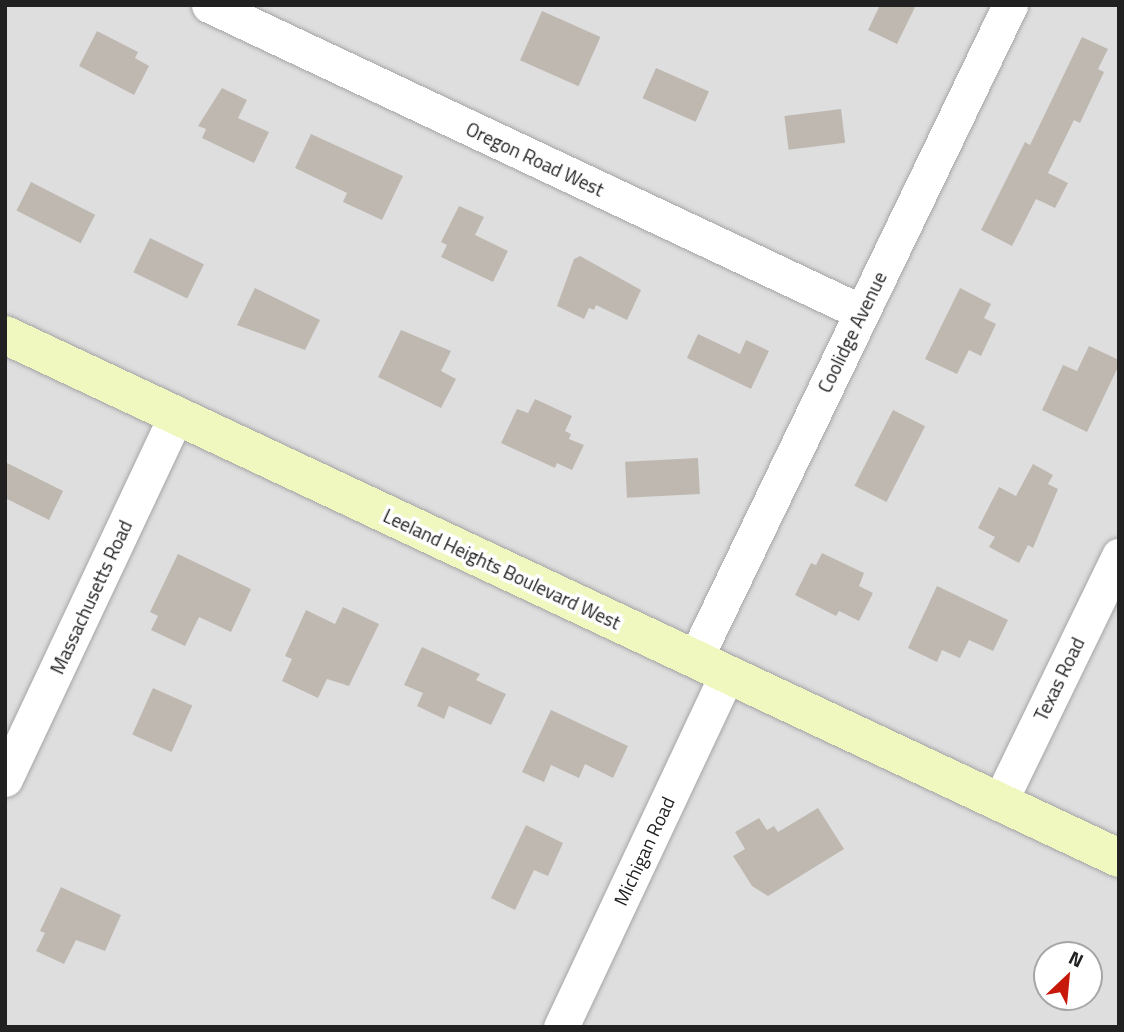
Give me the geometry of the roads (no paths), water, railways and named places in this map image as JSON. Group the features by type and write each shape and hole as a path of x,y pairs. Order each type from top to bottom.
{"main road":[{"name":"Leeland Heights Boulevard West","path":"5,335 1119,858"}],"street":[{"name":"Oregon Road West","path":"209,5 861,312"},
{"name":"Coolidge Avenue","path":"711,667 861,312 1010,5"},
{"name":"Massachusetts Road","path":"5,779 176,415"},
{"name":"Texas Road","path":"999,803 1119,556"},
{"name":"Michigan Road","path":"561,1027 711,667"}]}
